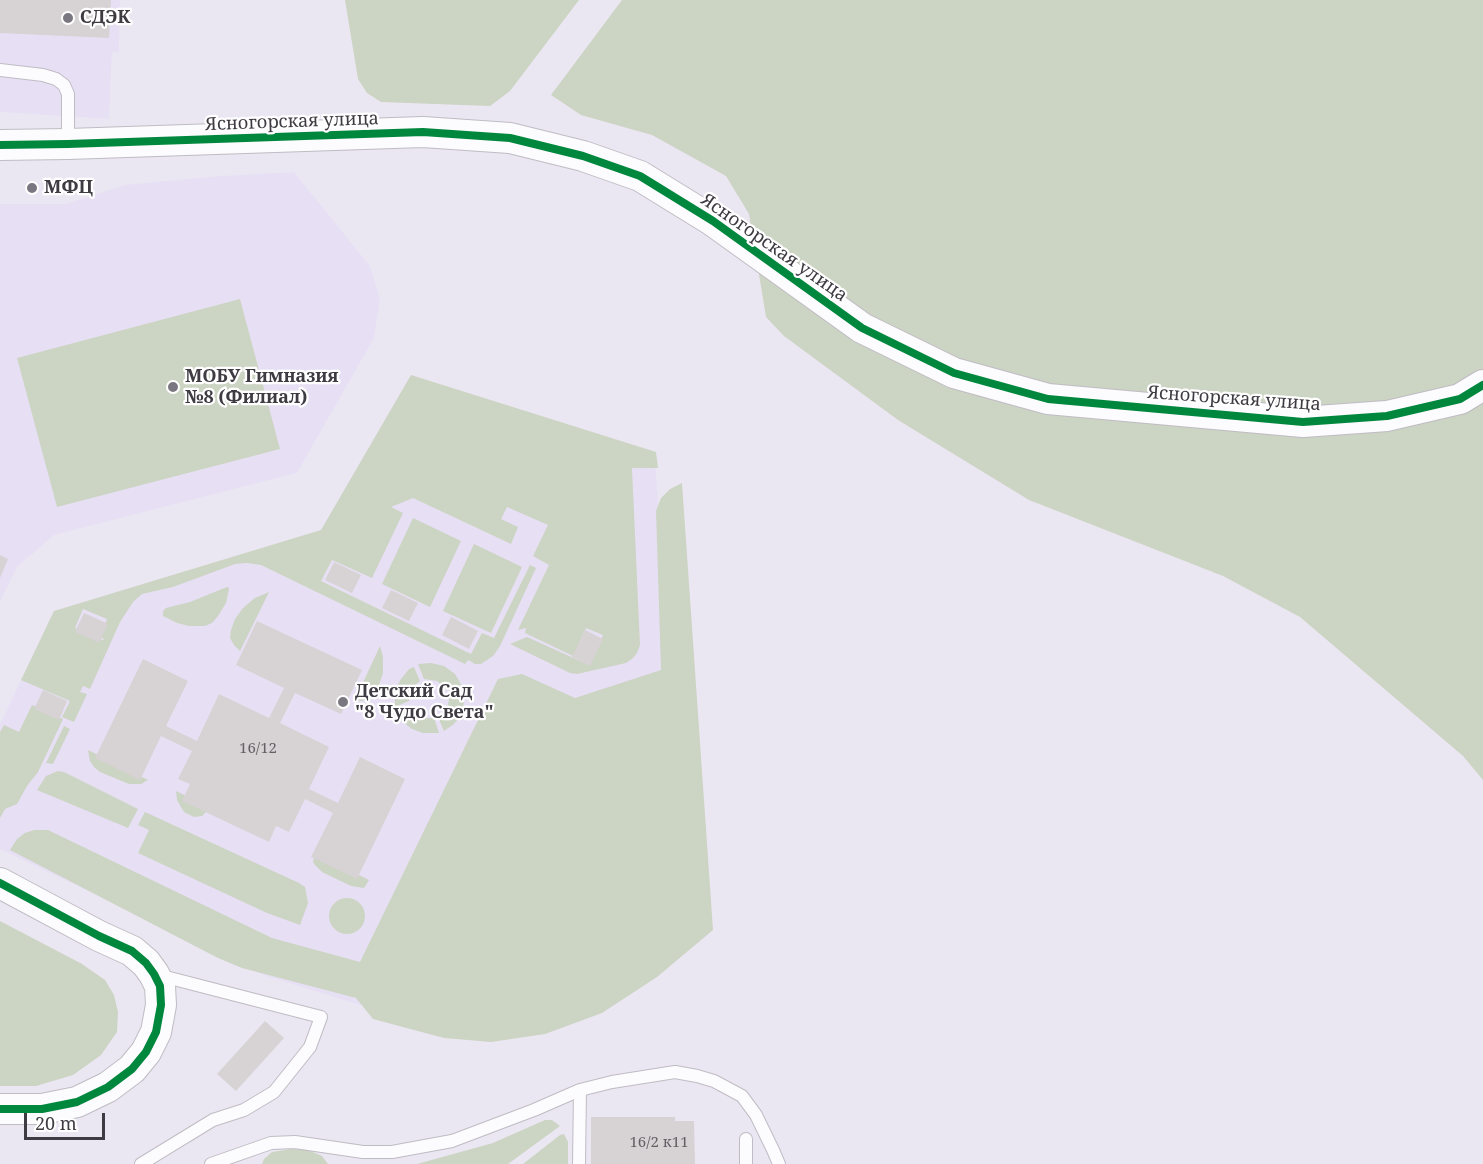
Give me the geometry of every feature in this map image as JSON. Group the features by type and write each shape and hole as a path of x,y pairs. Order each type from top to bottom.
{"street":[{"name":"Ясногорская улица","path":"0,145 423,132 510,138 583,156 640,176 713,221 862,328 954,373 1048,399 1303,422 1387,416 1460,399 1483,385"},
{"path":"0,883 132,951 146,963 154,974 160,986 161,1005 156,1032 146,1052 132,1069 108,1087 77,1102 42,1109 0,1109"}],"lane":[{"path":"0,70 43,75 56,79 64,85 68,94 68,144"},
{"path":"142,1164 213,1120 244,1110 274,1092 310,1047 321,1017 154,974"},
{"path":"211,1164 271,1143 295,1142 363,1158 452,1141 580,1090 612,1082 675,1072 714,1081 742,1096 756,1115 779,1164"},
{"path":"579,1164 580,1090"},
{"path":"746,1139 746,1164"}],"shaded area":[{"path":"0,0 120,0 119,52 112,52 109,119 0,112"},
{"name":"МОБУ Гимназия №8 (Филиал)","path":"294,172 370,266 380,299 374,338 297,473 54,535 17,567 0,602 0,204 66,204 124,185"},
{"name":"Детский Сад \"8 Чудо Света\"","path":"408,380 655,464 694,915 451,1033 263,975 0,849 0,724 54,611 317,537"}],"green space":[{"path":"345,0 579,0 510,91 490,106 381,102 367,93 358,79"},
{"path":"622,0 1483,0 1483,780 1463,756 1300,617 1223,576 1029,500 898,420 784,336 766,317 749,214 726,176 652,135 581,115 551,95"},
{"path":"240,299 280,449 57,507 17,358"},
{"path":"411,375 656,452 658,468 632,468 640,645 637,653 626,663 577,674 570,673 510,644 527,637 589,665 603,635 586,628 573,656 525,633 526,628 518,630 549,565 533,556 548,525 507,507 501,519 518,527 511,544 413,498 391,507 403,513 372,578 332,560 321,581 471,654 482,633 494,638 530,565 536,568 500,646 493,656 481,664 468,660 465,664 261,565 247,563 235,564 173,587 142,594 133,602 120,622 90,689 83,686 80,692 87,694 74,722 62,717 70,701 21,680 54,611 321,530","holes":["83,609 107,619 100,637 103,640 75,628"]},
{"path":"682,483 713,930 657,977 602,1013 545,1034 491,1042 444,1038 373,1019 356,998 242,968 218,958 10,850 17,839 25,833 34,830 48,830 272,938 360,962 498,679 522,674 575,698 661,670 656,511 661,498 670,489"},
{"path":"413,518 461,541 430,607 382,584"},
{"path":"474,544 522,567 491,633 443,611"},
{"path":"228,587 226,603 212,623 205,626 189,626 163,616 166,608 190,602"},
{"path":"269,592 240,651 230,638 235,619 255,598"},
{"path":"380,646 383,673 379,685 367,700 354,702"},
{"path":"431,663 444,666 455,674 462,686 447,690 437,681 424,679 418,664"},
{"path":"414,667 420,681 411,691 409,701 395,707 395,690 409,669"},
{"path":"464,689 461,715 444,731 438,717 447,707 448,693"},
{"path":"32,705 63,719 38,772 17,804 5,809 0,818 0,732 4,725 19,732"},
{"path":"411,707 417,715 434,718 439,733 423,733 403,722 396,712"},
{"path":"64,726 70,729 53,764 46,763"},
{"path":"88,750 148,780 141,784 129,784 100,772 90,761"},
{"path":"58,771 138,809 128,828 37,790 46,776"},
{"path":"176,791 208,807 205,813 194,817 184,812 177,800"},
{"path":"145,812 305,887 308,903 300,925 267,913 138,853 149,830 138,825"},
{"path":"316,854 369,880 364,888 351,886 322,872 313,861"},
{"path":"347,898 360,903 365,916 360,929 347,934 334,929 329,916 334,903"},
{"path":"0,921 82,964 105,980 114,995 118,1012 117,1032 101,1055 73,1075 36,1086 0,1086"},
{"path":"545,1120 552,1120 560,1126 508,1164 417,1164 493,1143"},
{"path":"564,1134 568,1142 568,1164 523,1164 560,1135"},
{"path":"291,1149 308,1150 322,1156 328,1164 262,1164 272,1152"}],"building":[{"path":"0,0 111,0 109,38 0,33"},
{"path":"0,555 8,559 0,578"},
{"path":"334,562 361,575 352,593 325,580"},
{"path":"391,590 418,603 409,621 382,608"},
{"path":"84,613 108,624 99,643 75,632"},
{"path":"451,617 478,631 469,649 442,635"},
{"path":"257,621 362,670 341,714 295,693 280,723 329,747 309,789 338,803 360,757 405,779 357,879 311,857 333,813 305,799 289,832 276,826 269,842 182,801 190,784 178,779 192,751 161,736 140,780 95,758 143,659 188,681 166,726 197,741 219,694 269,718 284,688 236,665"},
{"path":"585,630 603,639 590,666 572,657"},
{"path":"43,690 67,701 59,720 34,709"},
{"path":"265,1021 284,1038 236,1091 217,1074"},
{"path":"591,1117 675,1117 675,1121 694,1121 695,1164 591,1164"}],"cycle path":[{"path":"0,145 423,132 510,138 583,156 640,176 713,221 862,328 954,373 1048,399 1303,422 1387,416 1460,399 1483,385"},
{"path":"0,883 132,951 146,963 154,974 160,986 161,1005 156,1032 146,1052 132,1069 108,1087 77,1102 42,1109 0,1109"}],"place":[{"name":"СДЭК","path":"68,18"},
{"name":"МФЦ","path":"32,188"},
{"name":"МОБУ Гимназия №8 (Филиал)","path":"173,387"},
{"name":"Детский Сад \"8 Чудо Света\"","path":"343,702"}]}
